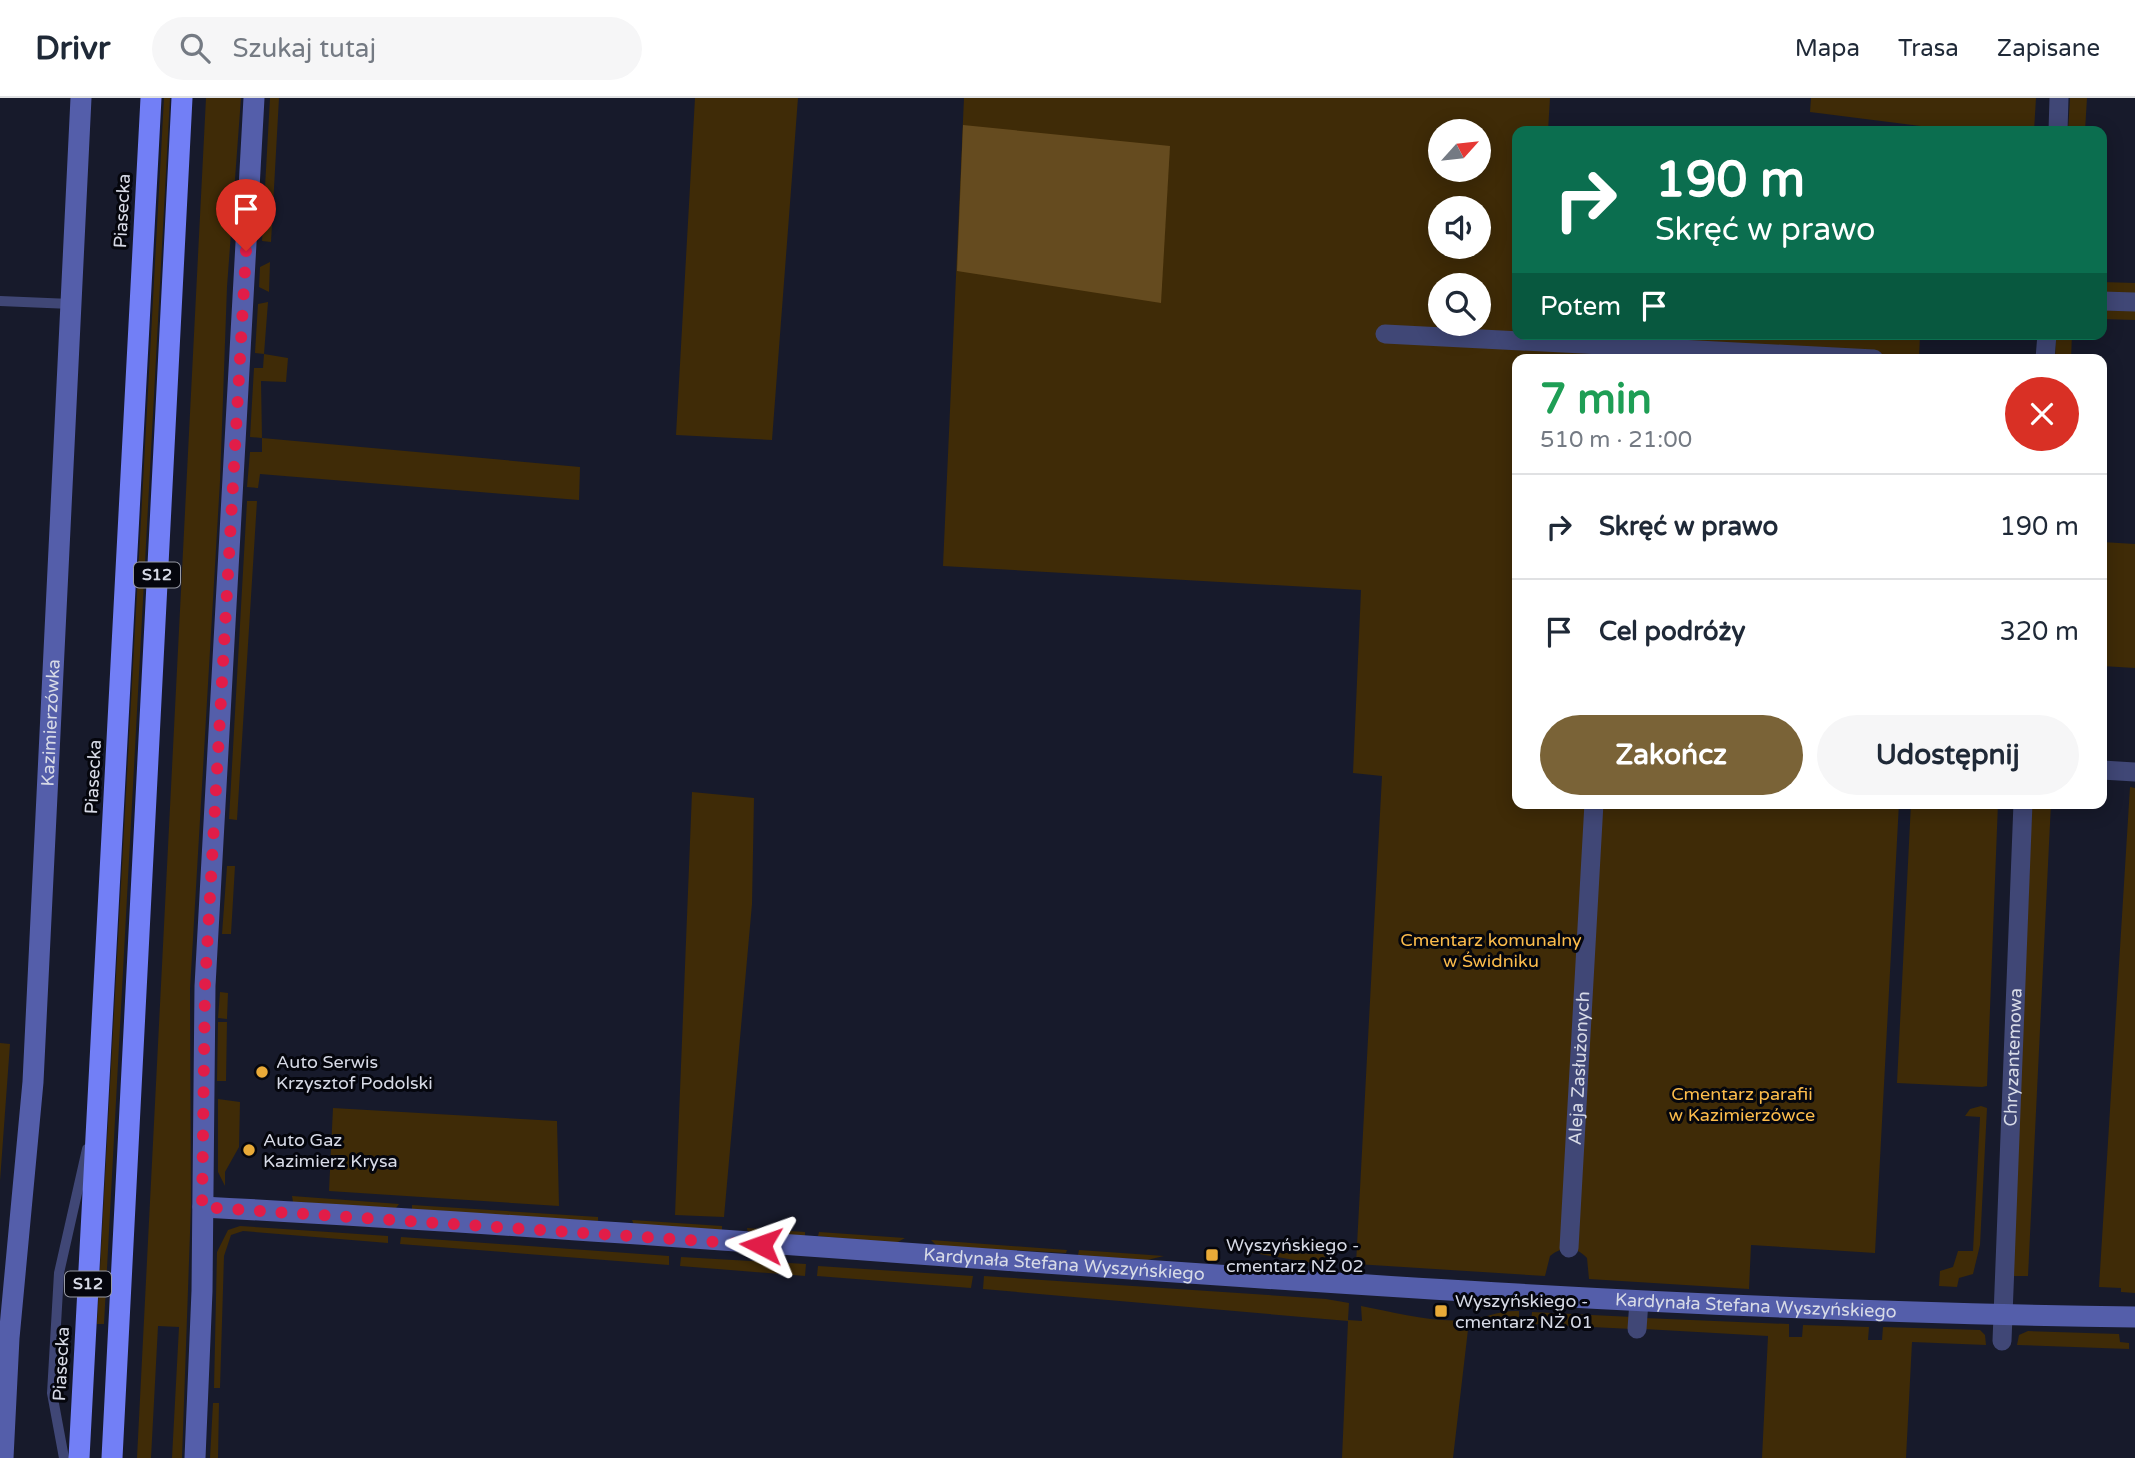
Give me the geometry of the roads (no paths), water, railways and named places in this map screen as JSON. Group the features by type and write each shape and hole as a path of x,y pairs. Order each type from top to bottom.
{"highway":[{"name":"Piasecka","path":"79,1458 151,98"},
{"name":"S12","path":"111,1458 182,98"}],"street":[{"name":"Kazimierzówka","path":"3,1458 7,1379 5,1338 33,1083 81,98"},
{"path":"195,1458 201,1338 205,986 254,98"},
{"path":"2058,126 2059,98"},
{"path":"2107,301 2135,302"},
{"path":"1385,334 1767,354"},
{"path":"2107,770 2135,772"},
{"name":"Aleja Zasłużonych","path":"1569,1248 1594,809"},
{"name":"Chryzantemowa","path":"2002,1341 2023,809"},
{"name":"Kardynała Stefana Wyszyńskiego","path":"202,1207 1327,1283 1639,1301 2135,1317"},
{"path":"1637,1329 1639,1301"}],"lane":[{"path":"0,301 72,304"},
{"path":"64,1458 52,1393 59,1273 97,1111"},
{"path":"114,1409 121,1458"}],"place":[{"name":"Auto Serwis Krzysztof Podolski","path":"262,1072"},
{"name":"Auto Gaz Kazimierz Krysa","path":"249,1150"},
{"name":"Wyszyńskiego - cmentarz NŻ 02","path":"1212,1255"},
{"name":"Wyszyńskiego - cmentarz NŻ 01","path":"1441,1311"}],"park label":[{"name":"Cmentarz komunalny w Świdniku","path":"1491,950"},
{"name":"Cmentarz parafii w Kazimierzówce","path":"1742,1104"}]}
